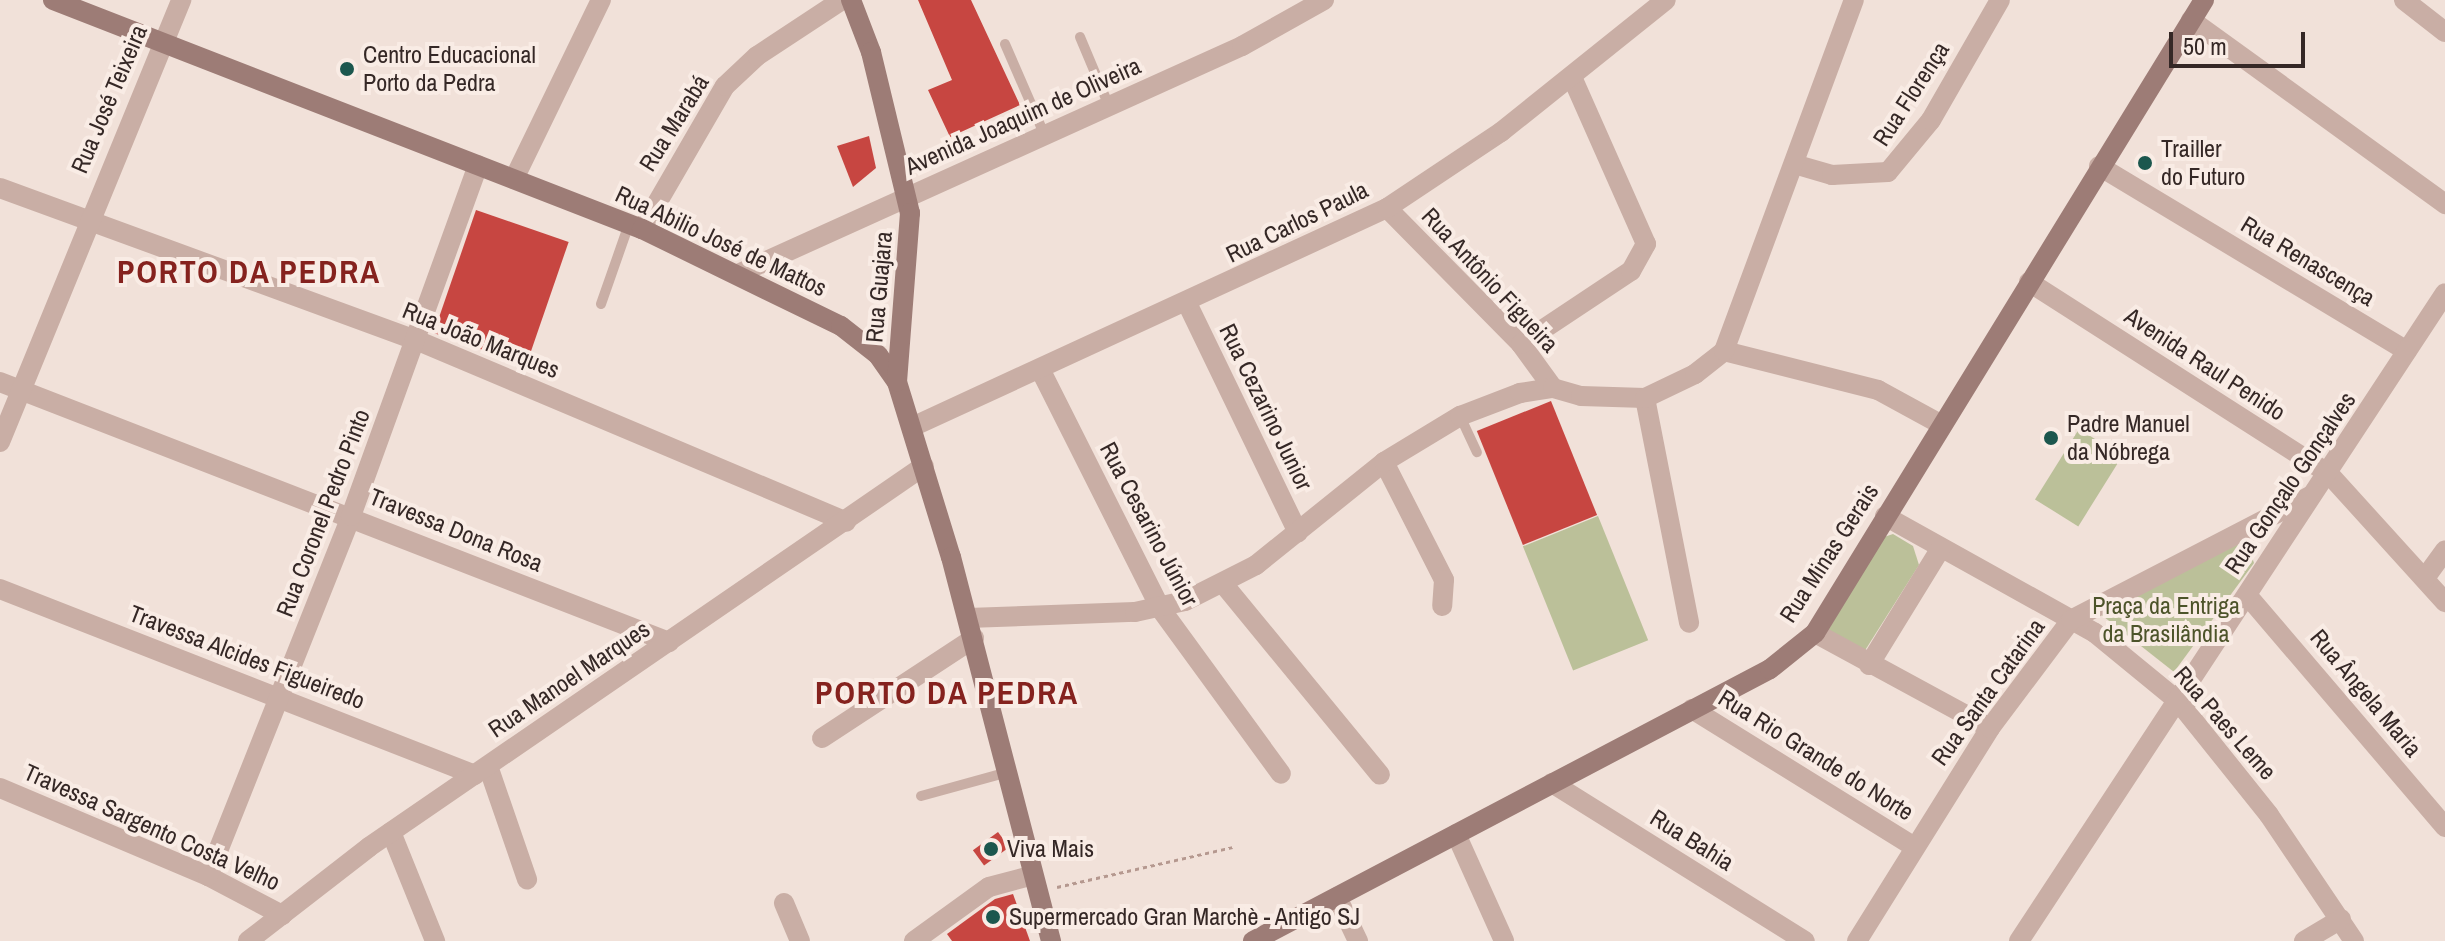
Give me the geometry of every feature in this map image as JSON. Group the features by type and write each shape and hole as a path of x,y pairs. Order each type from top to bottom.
{"main road":[{"name":"Rua Abilio José de Mattos","path":"53,0 636,226 740,273 862,340 897,382 912,427 971,628 1008,772 1032,884 1051,941"},
{"name":"Rua Guajara","path":"851,0 908,197 911,236 897,382"},
{"name":"Rua Minas Gerais","path":"1253,941 1770,669 1815,633 1940,424 2204,0"}],"street":[{"name":"Rua José Teixeira","path":"0,442 86,219 159,43 181,0"},
{"path":"514,179 601,0"},
{"name":"Rua Marabá","path":"636,226 725,86 757,56 842,0"},
{"name":"Avenida Joaquim de Oliveira","path":"740,273 1242,46 1324,0"},
{"name":"Rua Carlos Paula","path":"912,427 1187,303 1387,208 1572,77 1666,0"},
{"path":"822,738 971,628 1160,608 1225,586 1298,533 1384,462 1460,416 1520,393 1553,388 1581,396 1645,398 1695,374 1724,351 1854,0"},
{"name":"Rua Florença","path":"1794,164 1832,175 1888,172 1931,120 2000,0"},
{"path":"2404,0 2445,32"},
{"path":"2191,20 2445,204"},
{"path":"1521,344 1631,271 1646,244 1572,77"},
{"name":"Rua Coronel Pedro Pinto","path":"208,876 351,516 478,165"},
{"name":"Rua Renascença","path":"2099,166 2407,351"},
{"name":"Rua João Marques","path":"0,188 416,340 846,522"},
{"name":"Rua Antônio Figueira","path":"1387,208 1521,344 1553,388"},
{"name":"Avenida Raul Penido","path":"2029,282 2329,474 2445,602"},
{"name":"Rua Gonçalo Gonçalves","path":"2019,941 2310,496 2329,474 2445,293"},
{"name":"Rua Cezarino Junior","path":"1187,303 1298,533"},
{"path":"1724,351 1878,390 1940,424"},
{"name":"Rua Cesarino Júnior","path":"1040,369 1160,608 1281,774"},
{"name":"Travessa Dona Rosa","path":"0,382 669,642"},
{"path":"1645,398 1689,623"},
{"path":"1384,462 1444,580 1442,606"},
{"name":"Rua Manoel Marques","path":"248,941 391,832 924,466"},
{"name":"Rua Santa Catarina","path":"1857,941 1913,846 1990,728 2071,620 2310,496"},
{"name":"Rua Paes Leme","path":"1885,516 2071,620 2177,700 2341,919 2354,941"},
{"path":"1869,665 1941,548"},
{"path":"2425,578 2445,550"},
{"path":"1225,586 1380,775"},
{"name":"Travessa Alcides Figueiredo","path":"0,589 482,770"},
{"name":"Rua Ângela Maria","path":"2247,595 2445,827"},
{"path":"1815,633 1990,728"},
{"name":"Rua Rio Grande do Norte","path":"1692,709 1913,846"},
{"path":"482,770 527,879"},
{"name":"Rua Bahia","path":"1552,783 1805,941"},
{"name":"Travessa Sargento Costa Velho","path":"0,788 208,876 282,915"},
{"path":"391,832 435,941"},
{"path":"1456,834 1504,941"},
{"path":"914,941 989,887 1032,884"},
{"path":"1337,897 1358,941"},
{"path":"784,903 800,941"},
{"path":"2304,941 2341,919"}],"lane":[{"path":"1080,37 1109,106"},
{"path":"1005,44 1045,136"},
{"path":"601,304 636,226"},
{"path":"1460,416 1477,452"},
{"path":"921,796 1008,772"}],"path":[{"path":"1032,884 1233,847"}],"green space":[{"path":"2079,429 2122,456 2078,526 2035,499"},
{"path":"1598,516 1648,640 1573,671 1523,546"},
{"path":"1893,534 1913,546 1919,565 1864,652 1828,630 1884,537"},
{"name":"Praça da Entriga da Brasilândia","path":"2246,540 2254,563 2174,672 2099,613"}],"building":[{"path":"918,0 971,0 1020,105 950,137 928,90 952,80"},
{"path":"869,136 876,168 853,187 837,146"},
{"path":"476,210 569,242 526,365 434,333"},
{"path":"1551,401 1597,515 1523,545 1477,431"},
{"name":"Viva Mais","path":"998,832 1009,847 984,866 973,850"},
{"name":"Supermercado Gran Marchè - Antigo SJ","path":"1013,894 1030,941 952,941 947,934 995,899"}],"place":[{"name":"Centro Educacional Porto da Pedra","path":"347,69"},
{"name":"Trailler do Futuro","path":"2145,163"},
{"name":"Padre Manuel da Nóbrega","path":"2051,438"},
{"name":"Viva Mais","path":"991,849"},
{"name":"Supermercado Gran Marchè - Antigo SJ","path":"993,917"}],"district":[{"name":"PORTO DA PEDRA","path":"249,272"},
{"name":"PORTO DA PEDRA","path":"947,693"}]}
